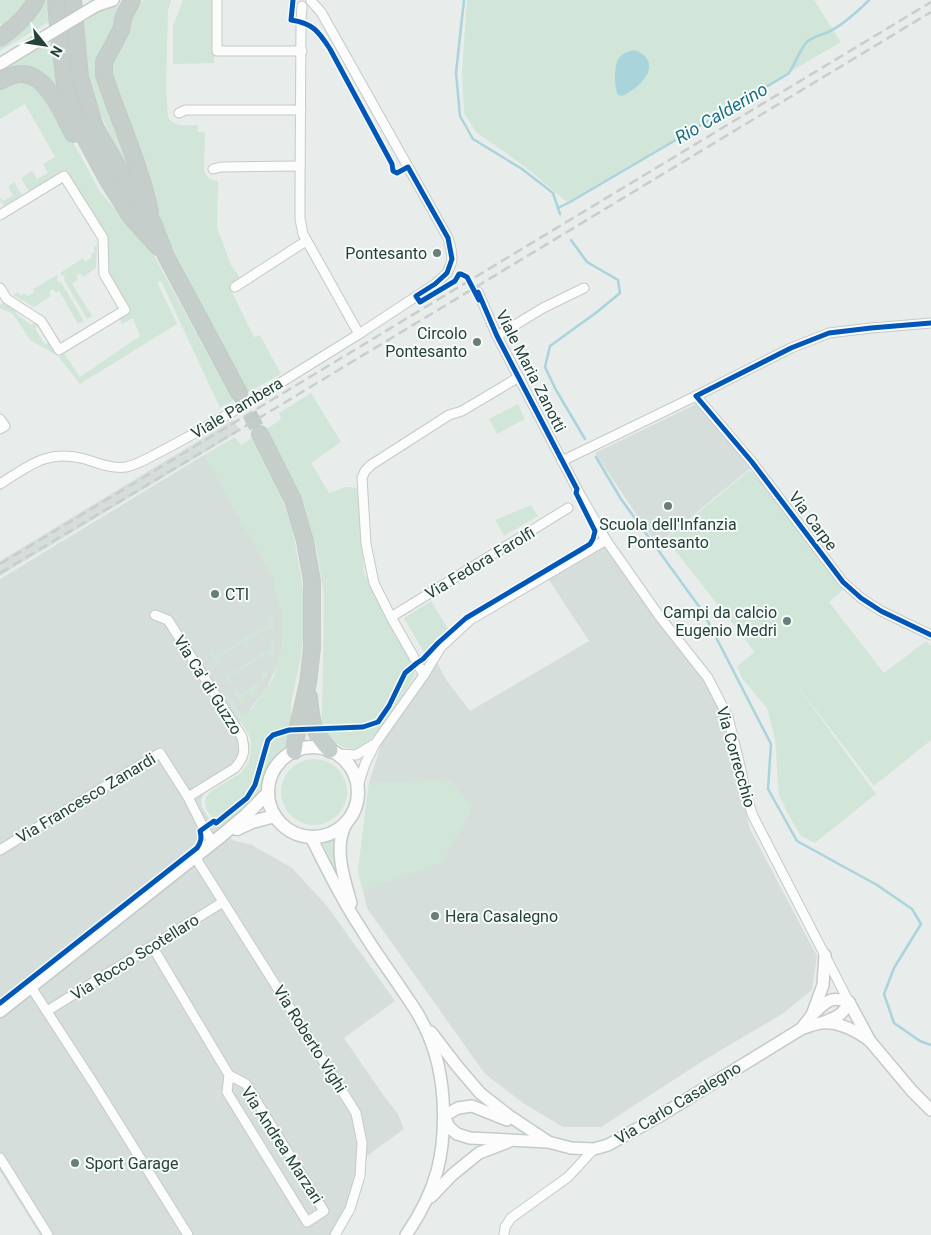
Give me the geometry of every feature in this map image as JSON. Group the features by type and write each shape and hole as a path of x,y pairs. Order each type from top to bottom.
{"highway":[{"path":"0,38 19,22 31,9 36,0"},
{"path":"56,0 65,85 76,122 107,179 131,217"},
{"path":"73,0 80,77 95,127 152,223 166,256 239,393"},
{"path":"132,0 124,16 121,30 104,62 104,75 137,165 147,196 152,223"},
{"path":"0,81 10,76 24,74 37,78 49,90 99,181 166,256"},
{"path":"260,434 293,500 305,541 312,581 312,648 308,683 294,751"},
{"path":"308,683 311,716 317,734 334,752"}],"main road":[{"path":"306,747 318,747 334,752 346,760 356,777 358,794 350,818 337,830 320,836 311,837 290,831 275,816 270,805 268,793 272,773 285,756 294,751 306,747"},
{"path":"0,1012 195,857 246,815 268,793"},
{"path":"217,839 252,822 275,816"}],"street":[{"path":"0,64 97,4 113,0"},
{"path":"217,0 217,51 302,51"},
{"path":"311,0 309,4 299,3 302,51 300,219 306,241 359,334"},
{"name":"Viale Pambera","path":"0,484 32,464 43,459 55,457 82,458 112,467 124,468 134,465 169,448 264,393 435,284 447,272 452,259 448,238 322,12 311,0"},
{"path":"180,113 185,110 301,110"},
{"path":"213,169 221,167 300,166"},
{"path":"0,215 64,176 103,238 104,274 125,310 59,350 41,321 7,299 0,288"},
{"path":"235,286 306,241"},
{"path":"497,336 543,308 584,288"},
{"name":"Viale Maria Zanotti","path":"478,292 497,336 562,460"},
{"path":"562,460 791,348 829,333 931,323"},
{"name":"Viale Maria Zanotti","path":"391,617 374,583 366,544 362,478 365,471 371,465 449,415 462,411 519,377"},
{"name":"Via Carpe","path":"696,396 752,462 843,582 881,612 931,635"},
{"path":"0,419 4,426 0,428"},
{"name":"Via Correcchio","path":"562,460 606,540 660,617 708,678 728,717 746,795 753,816 849,1002 870,1041 906,1085 931,1110"},
{"name":"Via Fedora Farolfi","path":"391,617 568,508"},
{"path":"358,786 365,764 375,744 441,648 470,620 606,540"},
{"name":"Via Ca' di Guzzo","path":"155,615 168,620 242,736 244,747 241,761 235,768 188,797"},
{"path":"391,617 424,675"},
{"path":"334,752 356,755 375,744"},
{"name":"Via Francesco Zanardi","path":"0,850 160,753 188,797 204,829 217,839"},
{"path":"354,810 342,832 340,852 344,880 358,926"},
{"path":"311,837 358,926 420,1016 438,1062 442,1083 444,1116 439,1164 426,1202 417,1220 406,1235"},
{"name":"Via Roberto Vighi","path":"195,857 356,1113 362,1142 360,1176 350,1209 335,1235"},
{"name":"Via Rocco Scotellaro","path":"47,1011 223,902"},
{"name":"Via Andrea Marzari","path":"152,946 229,1075 246,1084 324,1212 307,1222 228,1092 229,1075"},
{"name":"Via Carlo Casalegno","path":"812,1015 823,985 825,955"},
{"path":"31,987 188,1235"},
{"name":"Via Carlo Casalegno","path":"529,1130 472,1106 458,1108 444,1116 450,1127 457,1134 470,1138 548,1142 571,1148 594,1148 608,1144 658,1116 801,1028 812,1015 832,999 849,1002 844,1011 836,1017 822,1023 801,1028"},
{"name":"Via Carlo Casalegno","path":"420,1016 457,1066 480,1093 548,1142"},
{"name":"Via Carlo Casalegno","path":"822,1023 850,1028 870,1041"},
{"name":"Via Carlo Casalegno","path":"426,1202 452,1175 479,1153 511,1141"},
{"path":"504,1235 505,1227 511,1218 568,1178 594,1148"},
{"path":"0,1158 48,1235"}],"shaded area":[{"name":"Scuola dell'Infanzia Pontesanto","path":"696,404 752,467 657,545 595,453"},
{"path":"233,420 240,431 0,576 0,561"},
{"path":"204,455 278,572 284,625 281,658 267,687 240,723 250,746 247,761 240,770 203,795 202,807 213,826 223,827 232,840 252,845 292,868 327,906 395,1001 344,1038 398,1114 404,1129 367,1156 355,1203 339,1235 40,1235 0,1171 0,579"},
{"path":"609,540 714,683 750,829 817,956 812,990 782,1014 706,1059 601,1127 563,1127 523,1103 485,1074 367,908 358,871 369,783 381,745 435,659 447,681 470,711 589,641 545,574"}],"green space":[{"path":"0,0 30,0 0,32 2,23 0,24"},
{"path":"42,0 48,0 49,22 0,51 0,44"},
{"path":"144,0 171,0 168,11 166,86 168,117 177,124 198,125 198,132 205,132 204,170 209,178 218,181 217,227 231,265 240,278 229,286 254,337 260,335 281,374 247,393 164,231 110,73 111,62 132,15 136,7"},
{"path":"183,0 215,0 214,63 173,64 173,26"},
{"path":"467,0 814,0 841,42 567,202 524,166 476,132 464,113 462,72"},
{"path":"122,6 116,29 102,52 138,189 112,139 91,87 88,71 84,22 102,9"},
{"path":"51,42 62,102 53,86 0,74 0,70"},
{"path":"22,79 44,92 100,192 152,252 233,401 220,408 161,281 157,282 177,324 80,384 58,356 30,340 13,314 0,308 0,305 5,302 17,309 15,313 31,325 35,321 39,325 35,328 45,345 49,342 59,357 64,353 80,377 140,336 133,318 122,324 120,319 131,312 109,274 108,238 64,170 29,191 21,178 32,171 37,179 48,173 43,164 55,157 25,104 0,119 0,87"},
{"path":"14,182 22,195 4,206 0,199 4,201 13,195 8,187"},
{"path":"97,245 96,268 83,277 80,273 76,276 78,279 72,284 92,316 87,319 64,280 65,276 60,273 83,258 85,262 92,257 91,254 95,252 93,248"},
{"path":"57,275 57,281 61,282 84,321 78,324 59,291 56,293 53,289 49,292 51,296 34,307 13,295 18,292 21,296 25,293 27,296 35,292 33,289"},
{"path":"311,393 341,442 311,463 329,493 345,487 357,488 364,572 415,671 414,677 381,727 366,744 355,749 345,748 333,741 323,723 324,596 317,551 304,504 267,429 281,419 279,413"},
{"path":"518,404 525,419 497,434 489,419"},
{"path":"235,437 241,445 252,438 282,498 295,542 300,571 304,596 304,629 301,656 291,704 291,726 272,732 265,739 254,784 247,797 215,821 209,814 205,799 210,792 241,773 249,762 251,746 250,737 225,696 229,697 241,715 252,709 274,677 283,640 282,616 272,576 204,455"},
{"name":"Campi da calcio Eugenio Medri","path":"750,470 844,589 829,602 884,673 926,641 931,646 931,740 874,786 793,680 876,794 815,843 801,836 779,795 775,739 767,708 742,678 737,666 755,652 666,539"},
{"path":"531,505 538,516 504,536 495,520"},
{"path":"431,601 448,629 425,654 404,618"},
{"path":"267,617 273,617 273,632 269,627 246,641 249,646 246,648 243,642 217,658 220,663 218,664 210,652 212,651 216,656 271,623"},
{"path":"273,641 275,643 271,659 268,653 229,677 232,683 230,684 222,671 224,670 228,675 272,648 269,643"},
{"path":"265,672 268,673 252,697 249,692 241,697 244,703 242,704 234,691 236,690 240,695 263,680 260,675"},
{"path":"289,733 284,750 266,772 257,798 241,813 223,825 218,826 216,824 248,799 256,785 269,741 274,737"},
{"path":"314,759 327,761 337,769 345,779 347,792 345,805 337,815 327,823 314,825 301,823 291,815 283,805 281,792 283,779 291,769 301,761"},
{"path":"449,779 472,807 443,862 363,891 358,871 369,783"},
{"path":"334,840 336,871 323,844"}],"water":[{"path":"634,50 646,57 649,70 638,86 622,96 618,95 615,80 617,62 623,54"}],"waterway":[{"path":"464,0 456,73 460,116 473,139 522,169 553,193 560,214"},
{"name":"Rio Calderino","path":"558,208 788,74 802,48 808,41 837,27 869,0"},
{"path":"571,240 587,262 618,280 620,293 550,346 545,367 556,390 585,439"},
{"path":"596,457 621,499 703,612 771,744 768,789 797,841 877,885 912,909 921,924 894,968 884,994 894,1023 920,1041 931,1045"}],"tunnel":[{"path":"239,393 260,434"}],"railway":[{"path":"0,564 931,2"},
{"path":"0,573 931,12"}],"cycle path":[{"path":"293,0 291,20 305,23 315,29 330,49 392,164 393,171 397,173 408,167 448,238 452,259 447,273 435,284 416,296 420,302 455,281 459,274 461,274 467,277 479,300"},
{"path":"0,1003 197,848 201,840 200,831 214,821 216,823 247,798 255,785 268,740 273,735 289,730 363,727 378,722 389,706 405,673 423,659 466,618 590,544 595,531 576,493 577,489 497,336 478,292"},
{"path":"931,323 829,333 791,348 696,396 752,462 843,582 861,598 881,611 931,635"}],"place":[{"name":"Pontesanto","path":"437,253"},
{"name":"Circolo Pontesanto","path":"477,342"},
{"name":"Scuola dell'Infanzia Pontesanto","path":"668,506"},
{"name":"CTI","path":"215,594"},
{"name":"Campi da calcio Eugenio Medri","path":"787,621"},
{"name":"Hera Casalegno","path":"435,916"},
{"name":"Sport Garage","path":"75,1163"}]}
